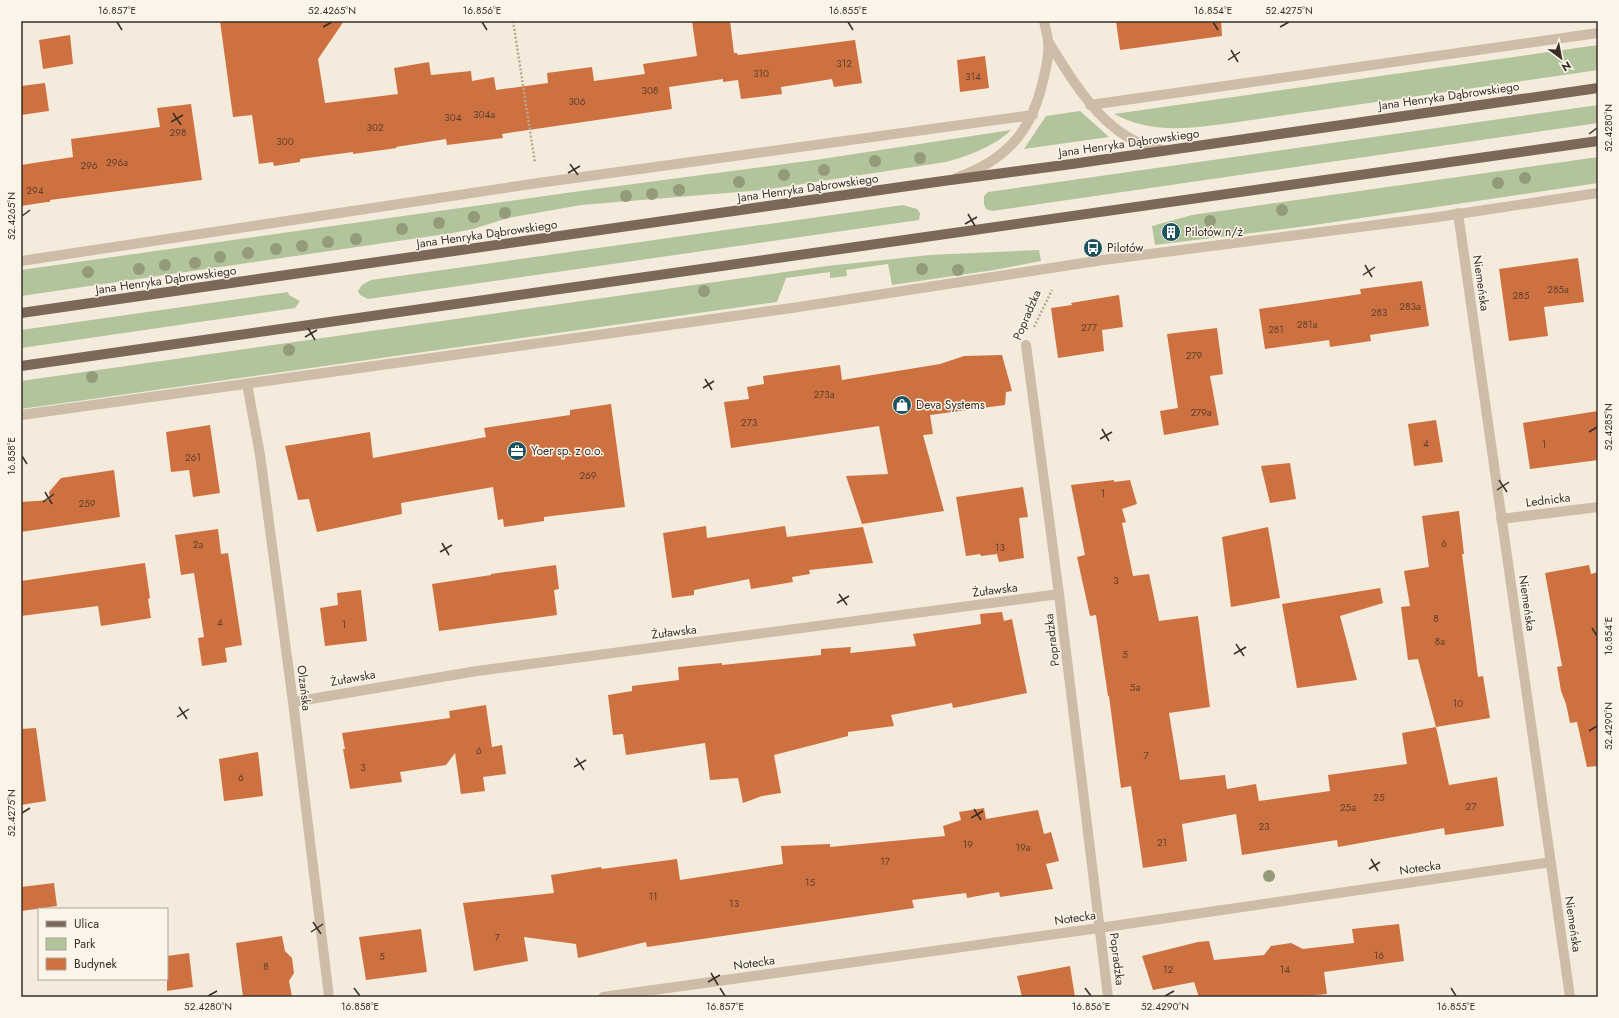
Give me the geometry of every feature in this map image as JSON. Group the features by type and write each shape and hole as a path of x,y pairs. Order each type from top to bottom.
{"main road":[{"name":"Jana Henryka Dąbrowskiego","path":"21,313 1598,88"},
{"path":"21,366 1598,141"}],"street":[{"path":"1044,21 1049,43 1090,104 1101,117 1126,135 1145,145 1166,150"},
{"path":"1090,104 1598,33"},
{"path":"943,181 969,173 1002,153 1020,136 1033,115 1045,70 1049,43"},
{"path":"21,261 538,183 1033,115"},
{"path":"21,415 792,308 1103,260 1305,234 1598,193"},
{"name":"Niemeńska","path":"1458,213 1570,997"},
{"name":"Popradzka","path":"1026,345 1059,594 1108,997"},
{"name":"Olzańska","path":"246,384 260,454 293,702 329,997"},
{"name":"Lednicka","path":"1501,519 1598,507"},
{"name":"Żuławska","path":"293,702 477,671 1059,594"},
{"name":"Notecka","path":"603,997 1100,928 1551,862"}],"path":[{"path":"513,21 538,183"},
{"name":"Popradzka","path":"1026,345 1054,287"}],"green space":[{"path":"1598,45 1598,70 1231,123 1186,128 1163,128 1137,123 1114,114"},
{"path":"1598,105 1598,123 992,211 986,209 984,204 984,196 988,192"},
{"path":"1080,111 1109,137 1024,149 1046,116"},
{"path":"1011,130 1005,136 981,150 946,162 763,190 581,205 508,218 473,229 453,233 21,296 21,270 573,192 815,160"},
{"path":"1598,157 1598,183 1307,226 1155,245 1152,226 1192,215"},
{"path":"903,205 917,209 920,213 919,220 368,299 360,295 358,291 362,285 371,280"},
{"path":"1039,250 1041,261 994,270 892,285 888,264 846,270 847,276 830,278 830,272 786,278 777,302 21,409 21,381 827,266 930,255"},
{"path":"288,292 289,295 300,301 295,308 21,348 21,330"}],"building":[{"path":"220,21 344,21 318,59 325,103 398,94 394,68 429,62 431,75 471,71 472,81 494,77 496,90 548,83 547,73 592,67 594,81 645,74 643,64 697,56 692,21 730,21 734,53 737,53 738,55 855,40 862,83 834,87 832,79 781,87 782,94 741,99 738,80 723,82 723,79 669,87 672,109 502,134 503,138 447,145 446,139 396,147 397,148 300,159 300,162 274,166 273,162 259,164 252,115 233,117"},
{"path":"1116,21 1221,21 1222,36 1120,50"},
{"path":"70,35 73,64 43,69 39,40"},
{"path":"985,56 989,88 960,92 957,60"},
{"path":"45,83 49,111 21,115 21,86"},
{"path":"191,104 202,180 50,200 50,202 21,206 21,165 73,157 71,139 160,127 157,108"},
{"path":"1578,258 1584,302 1544,307 1548,336 1509,341 1499,269"},
{"path":"1422,281 1429,326 1370,335 1371,341 1330,347 1329,340 1265,349 1259,309 1361,294 1360,289"},
{"path":"1119,295 1123,327 1102,330 1104,351 1058,358 1051,308"},
{"path":"1217,328 1223,374 1210,376 1219,425 1164,435 1160,411 1178,408 1167,334"},
{"path":"1002,355 1012,391 1006,392 1005,405 930,415 933,434 923,435 944,511 862,524 846,476 888,474 879,426 731,448 724,402 749,399 747,387 764,384 763,376 840,365 842,380 940,364 964,356"},
{"path":"611,404 625,507 544,517 544,521 504,527 503,519 498,520 493,487 401,503 402,514 317,532 309,499 298,500 285,446 370,432 373,458 486,437 484,428 570,415 570,410"},
{"path":"1598,411 1598,460 1530,469 1523,423"},
{"path":"1436,420 1443,462 1414,466 1408,424"},
{"path":"210,425 220,493 193,497 189,470 171,472 166,432"},
{"path":"1290,463 1296,499 1270,503 1261,466"},
{"path":"114,470 120,517 21,532 21,502 50,500 49,492 61,478"},
{"path":"1114,480 1114,482 1130,480 1137,504 1122,509 1126,522 1122,523 1133,576 1149,574 1159,621 1198,616 1210,707 1169,713 1180,780 1225,775 1227,789 1256,784 1259,801 1330,791 1328,775 1407,764 1402,733 1436,727 1449,785 1497,777 1504,826 1445,835 1444,828 1338,847 1337,840 1242,855 1236,814 1182,824 1187,861 1143,868 1131,786 1121,788 1109,696 1096,615 1090,616 1077,557 1085,555 1071,485"},
{"path":"1023,487 1028,517 1019,518 1024,558 999,562 997,554 966,556 956,497"},
{"path":"1459,511 1464,554 1462,554 1478,677 1483,676 1490,718 1436,727 1418,659 1408,660 1401,607 1410,606 1404,571 1429,567 1422,516"},
{"path":"706,526 707,538 785,526 787,537 863,527 873,563 809,570 810,574 792,577 793,582 751,589 749,579 694,590 694,595 672,598 663,533"},
{"path":"1268,527 1280,598 1231,607 1222,537"},
{"path":"218,529 221,554 228,553 242,645 225,648 227,662 202,666 198,638 204,637 194,573 181,575 175,535"},
{"path":"145,563 151,618 101,626 98,606 21,616 21,581"},
{"path":"556,565 559,589 554,590 557,615 439,631 432,584"},
{"path":"1589,565 1591,574 1598,572 1598,766 1587,767 1577,722 1570,723 1566,704 1561,691 1557,667 1562,666 1545,573"},
{"path":"1380,588 1383,603 1340,616 1357,680 1297,688 1282,604"},
{"path":"361,590 367,641 325,646 320,608 338,605 337,593"},
{"path":"1002,612 1004,621 1012,619 1027,693 953,708 952,703 891,715 894,726 848,732 848,736 774,755 781,793 762,796 743,803 738,778 710,780 705,743 626,755 623,734 613,735 608,695 632,691 632,686 679,680 678,667 722,663 722,665 821,655 821,649 851,647 850,653 916,646 913,634 981,624 980,614"},
{"path":"486,705 492,747 502,745 506,774 483,777 485,791 461,794 455,753 446,765 400,772 402,782 350,789 343,749 345,749 342,733 450,718 449,711"},
{"path":"36,728 46,801 21,805 21,729"},
{"path":"258,752 263,796 224,801 219,759"},
{"path":"984,808 986,819 1038,810 1044,834 1051,832 1059,861 1046,864 1053,889 1000,897 999,892 967,898 966,893 912,900 914,908 647,947 646,942 578,958 576,944 524,937 528,961 474,971 463,903 554,893 551,875 601,867 602,869 677,859 680,880 783,864 781,846 830,844 830,847 945,836 943,826 961,820 959,812"},
{"path":"54,883 57,906 21,911 21,887"},
{"path":"1399,924 1404,961 1324,972 1327,994 1296,997 1199,997 1194,982 1153,990 1142,956 1198,942 1209,941 1214,960 1264,955 1271,946 1291,943 1303,949 1354,943 1352,929"},
{"path":"421,929 427,972 366,980 359,937"},
{"path":"282,936 285,951 292,958 294,973 289,981 292,997 243,997 236,943"},
{"path":"189,953 193,987 167,991 168,956"},
{"path":"1070,966 1075,997 1022,997 1017,976"}],"place":[{"name":"Pilotów n/ż","path":"1171,232"},
{"name":"Pilotów","path":"1093,248"},
{"name":"Deva Systems","path":"902,405"},
{"name":"Yoer sp. z o.o.","path":"517,451"}]}
